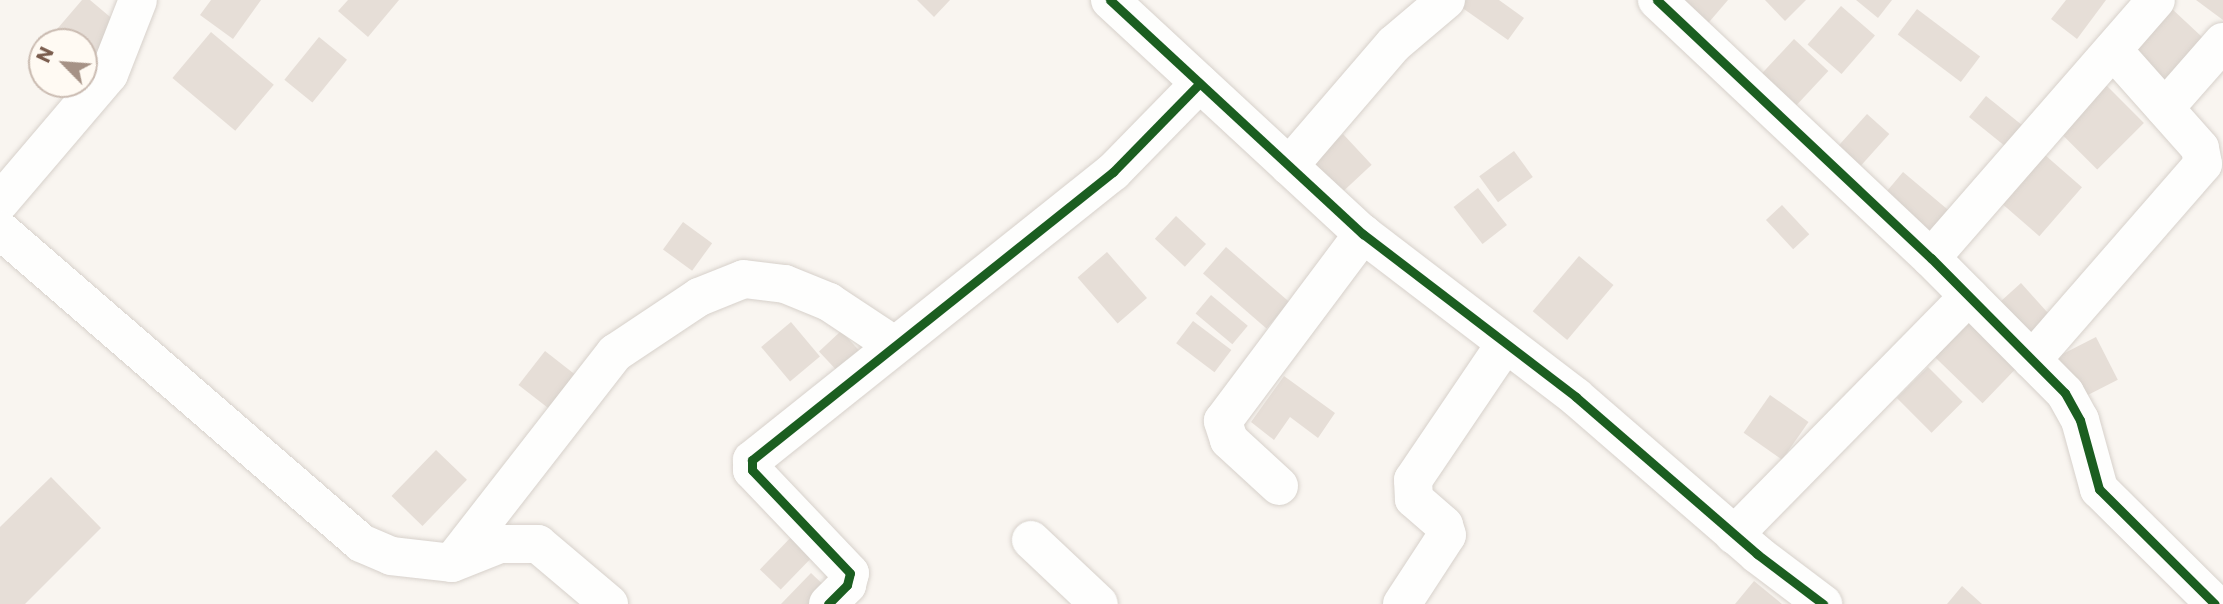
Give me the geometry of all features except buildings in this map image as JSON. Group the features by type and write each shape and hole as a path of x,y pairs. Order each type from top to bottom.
{"street":[{"path":"0,201 109,74 138,0"},
{"path":"1110,0 1363,234 1576,397 1734,535 1823,604"},
{"path":"1289,166 1394,44 1446,0"},
{"path":"1657,0 1931,258 2032,360 2074,406 2099,489 2215,604"},
{"path":"1931,258 2156,0"},
{"path":"2165,108 2223,42"},
{"path":"2032,360 2199,174 2204,154 2113,50"},
{"path":"828,604 848,585 850,573 751,465 758,454 1113,172 1200,83"},
{"path":"0,230 361,543 391,556 452,563 500,544 538,544 609,604"},
{"path":"1279,485 1229,440 1223,421 1363,234"},
{"path":"452,563 615,354 699,298 744,279 785,284 830,302 894,345"},
{"path":"1734,535 1969,296"},
{"path":"1402,604 1447,535 1444,525 1414,499 1413,480 1505,344"},
{"path":"1031,540 1099,604"}],"cycle path":[{"path":"1110,0 1363,234 1576,397 1757,554 1823,604"},
{"path":"1657,0 1931,258 2065,393 2080,420 2099,489 2215,604"},
{"path":"828,604 847,585 850,573 752,470 752,460 1113,172 1200,83"}]}
